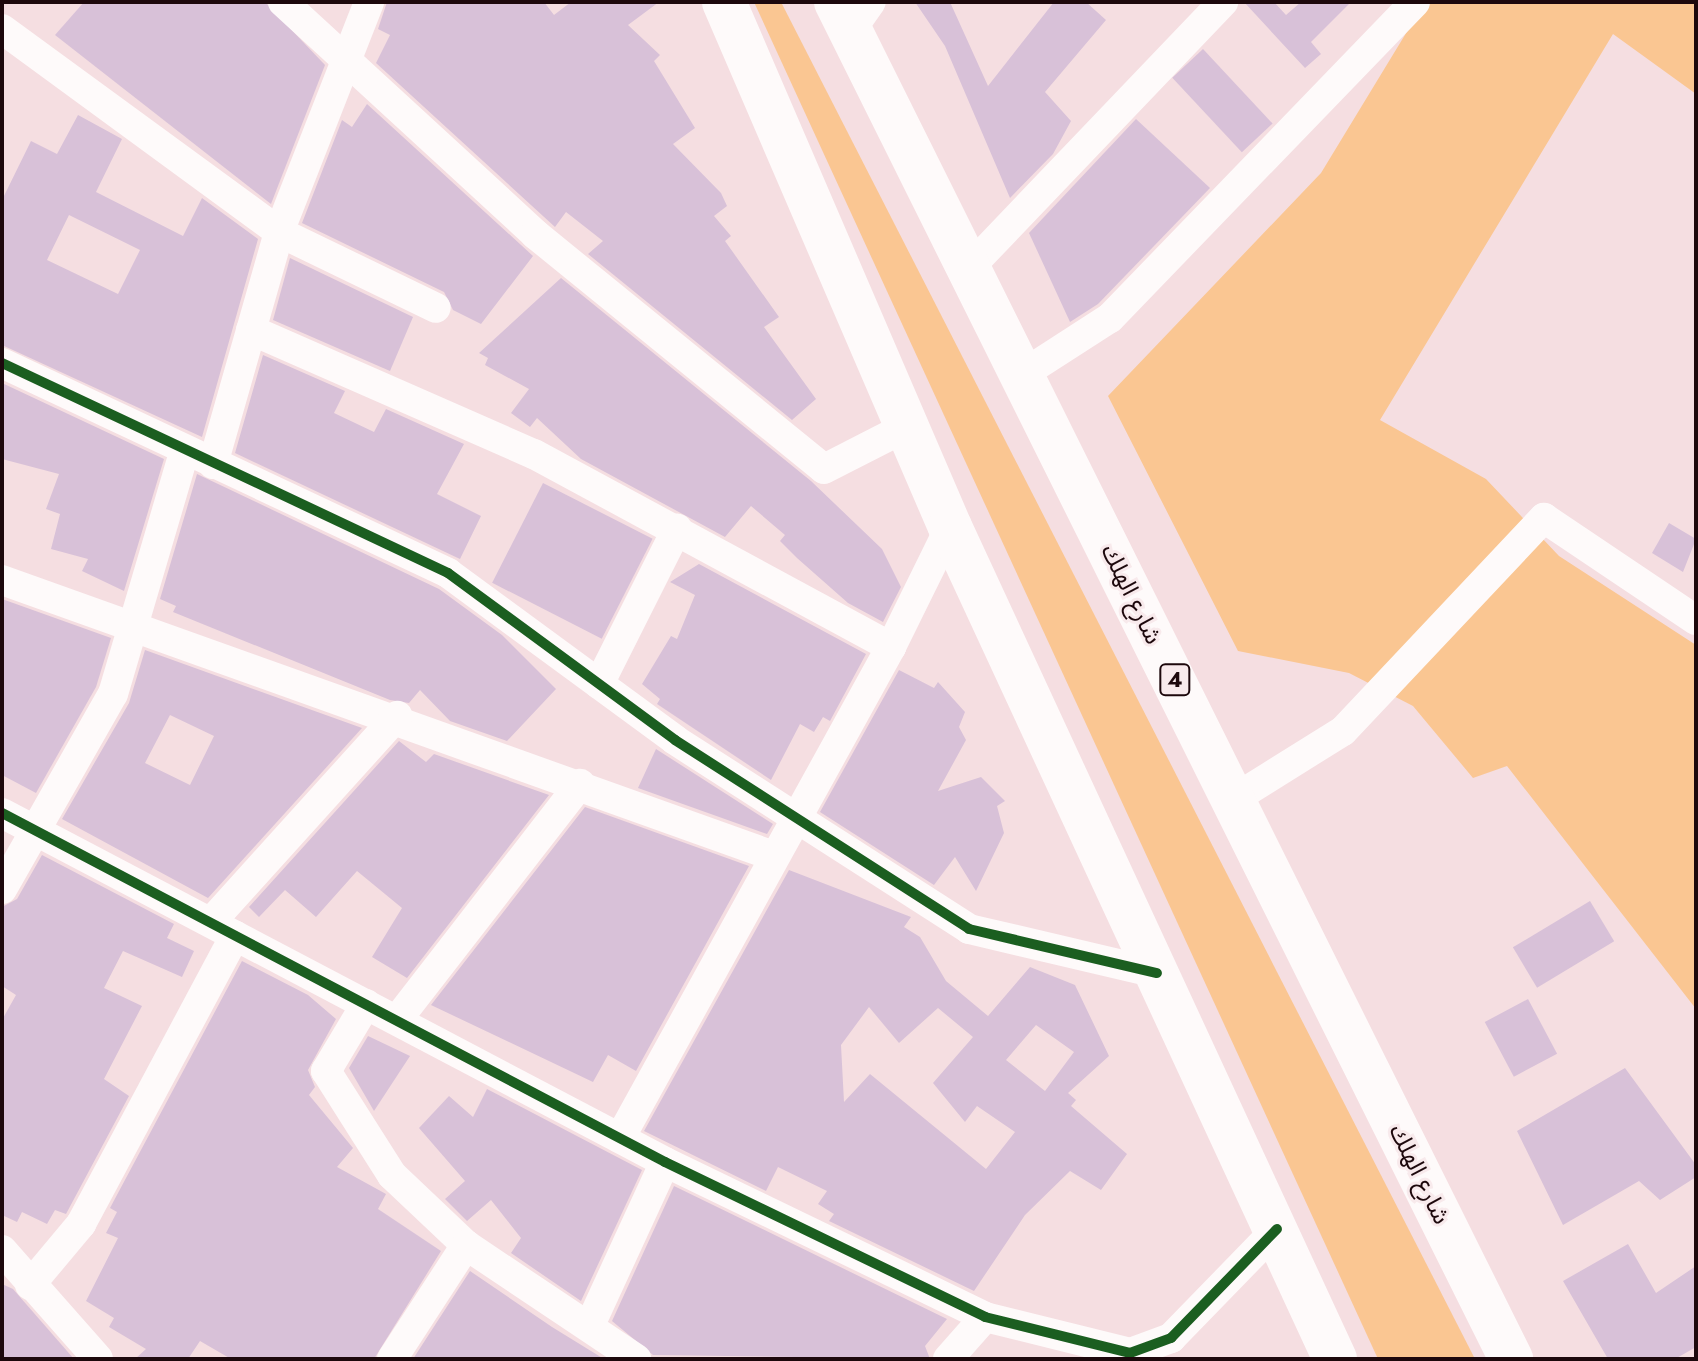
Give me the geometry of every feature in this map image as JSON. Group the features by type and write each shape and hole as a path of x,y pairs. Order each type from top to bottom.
{"highway":[{"path":"724,2 950,527 1335,1359"},
{"name":"شارع الهلك","path":"852,12 969,268 1511,1359"}],"street":[{"path":"283,2 344,62 535,234 824,469 906,427"},
{"path":"213,464 279,232 369,2"},
{"path":"969,268 1223,2"},
{"path":"1023,374 1110,318 1415,2"},
{"path":"2,29 279,232 436,308"},
{"path":"251,330 534,454 891,647"},
{"path":"2,363 448,573 675,740 795,810 969,929 1157,973"},
{"path":"2,889 40,833 113,694 138,627 185,450"},
{"path":"1234,799 1343,731 1544,518 1696,620"},
{"path":"620,1138 795,810 891,647 950,527"},
{"path":"599,684 677,529"},
{"path":"2,580 397,716 771,855"},
{"path":"30,1285 81,1224 223,929 397,716"},
{"path":"397,1020 580,784"},
{"path":"2,813 665,1162 985,1317 1130,1353 1171,1338 1277,1229"},
{"path":"366,1004 326,1071 392,1175 466,1245 590,1325 636,1359"},
{"path":"590,1325 665,1162"},
{"path":"392,1359 466,1245"},
{"path":"2,1250 98,1359"},
{"path":"948,1359 985,1317"}],"shaded area":[{"path":"754,2 781,2 1475,1359 1378,1359"},
{"path":"1425,2 1696,2 1696,94 1613,34 1380,420 1486,479 1559,556 1696,645 1696,1009 1507,766 1473,778 1413,706 1349,673 1238,651 1108,396 1321,173"}],"building":[{"path":"84,2 265,2 325,65 271,204 55,35"},
{"path":"387,2 544,2 554,15 571,2 659,2 628,25 660,55 654,61 695,128 673,144 721,193 727,206 714,216 731,236 725,241 779,317 764,327 816,399 792,420 588,254 603,241 566,212 555,227 376,63 390,35 378,29"},
{"path":"915,2 950,2 988,86 1054,2 1086,2 1106,20 1045,92 1071,121 1053,154 1010,198 945,46"},
{"path":"1244,2 1274,2 1286,15 1301,2 1351,2 1311,42 1321,54 1305,68"},
{"path":"1203,49 1273,124 1242,152 1172,78"},
{"path":"367,104 533,256 481,324 453,310 444,292 302,223 342,120 352,127"},
{"path":"78,115 122,139 96,192 183,236 202,198 258,239 202,437 2,345 2,200 31,141 57,154","holes":["69,215 140,250 118,294 47,260"]},
{"path":"1136,119 1210,188 1098,304 1070,322 1029,233"},
{"path":"290,258 413,317 390,371 273,320"},
{"path":"561,278 811,481 882,549 901,587 883,622 848,603 780,541 785,535 751,506 725,537 581,459 537,418 530,427 511,413 529,389 485,365 488,358 479,353"},
{"path":"263,355 345,391 334,413 374,432 386,409 464,444 437,494 481,516 460,559 235,453"},
{"path":"2,383 164,459 124,591 82,571 88,559 51,549 60,514 46,509 59,474 2,459"},
{"path":"197,474 439,589 502,635 556,689 507,741 450,721 420,690 409,703 390,700 173,612 176,606 160,599"},
{"path":"543,483 653,539 602,639 492,583"},
{"path":"1669,523 1696,539 1683,572 1652,553"},
{"path":"699,564 866,654 830,721 823,717 814,732 800,724 771,780 657,704 660,699 642,684 671,636 677,639 695,595 670,582"},
{"path":"2,599 111,638 96,687 36,793 2,775"},
{"path":"145,650 362,728 208,898 62,819 129,703","holes":["170,715 214,736 190,785 145,763"]},
{"path":"899,670 934,688 938,682 965,712 959,727 966,740 938,791 981,777 1005,801 997,806 1004,833 976,891 955,857 934,885 820,812"},
{"path":"399,741 426,762 434,754 549,795 407,978 372,957 402,908 357,871 316,917 285,890 259,917 249,907"},
{"path":"656,749 773,824 767,834 638,788"},
{"path":"585,807 749,866 636,1071 608,1055 593,1082 431,1005"},
{"path":"42,855 174,924 167,938 194,951 182,977 123,951 104,988 142,1006 104,1079 129,1096 66,1214 55,1210 47,1224 22,1212 17,1222 2,1215 2,1020 16,995 2,986 2,907 17,899"},
{"path":"789,870 911,917 904,927 920,937 946,981 988,1016 1030,967 1075,985 1109,1056 1068,1093 1076,1100 1071,1106 1127,1154 1101,1190 1070,1171 1025,1215 974,1291 829,1221 834,1214 818,1204 827,1191 778,1167 766,1191 644,1131","holes":["869,1007 899,1043 938,1008 973,1037 933,1083 965,1122 977,1106 1015,1132 986,1169 870,1074 844,1102 841,1045","1036,1025 1074,1052 1045,1091 1006,1060"]},
{"path":"1590,901 1614,941 1537,988 1513,947"},
{"path":"242,961 308,995 336,1019 308,1070 315,1087 309,1095 353,1148 337,1167 386,1194 378,1209 441,1251 374,1359 231,1359 200,1341 188,1359 135,1359 146,1349 109,1327 114,1318 86,1301 118,1238 106,1233 117,1212 110,1208"},
{"path":"1528,999 1557,1054 1514,1077 1485,1022"},
{"path":"368,1036 410,1056 374,1111 349,1068"},
{"path":"1625,1068 1696,1165 1696,1177 1660,1200 1639,1181 1563,1225 1517,1131"},
{"path":"487,1089 642,1170 581,1301 511,1253 521,1238 491,1200 467,1221 445,1199 465,1181 419,1128 449,1096 473,1117"},
{"path":"674,1186 947,1319 925,1346 930,1359 653,1355 612,1321"},
{"path":"1628,1244 1656,1293 1696,1266 1696,1347 1675,1359 1608,1359 1563,1281"},
{"path":"470,1271 552,1327 604,1359 413,1359"},
{"path":"2,1284 13,1289 74,1359 2,1359"}],"cycle path":[{"path":"2,363 448,573 675,740 969,929 1157,973"},
{"path":"2,813 665,1162 985,1317 1130,1353 1171,1338 1277,1229"}]}
